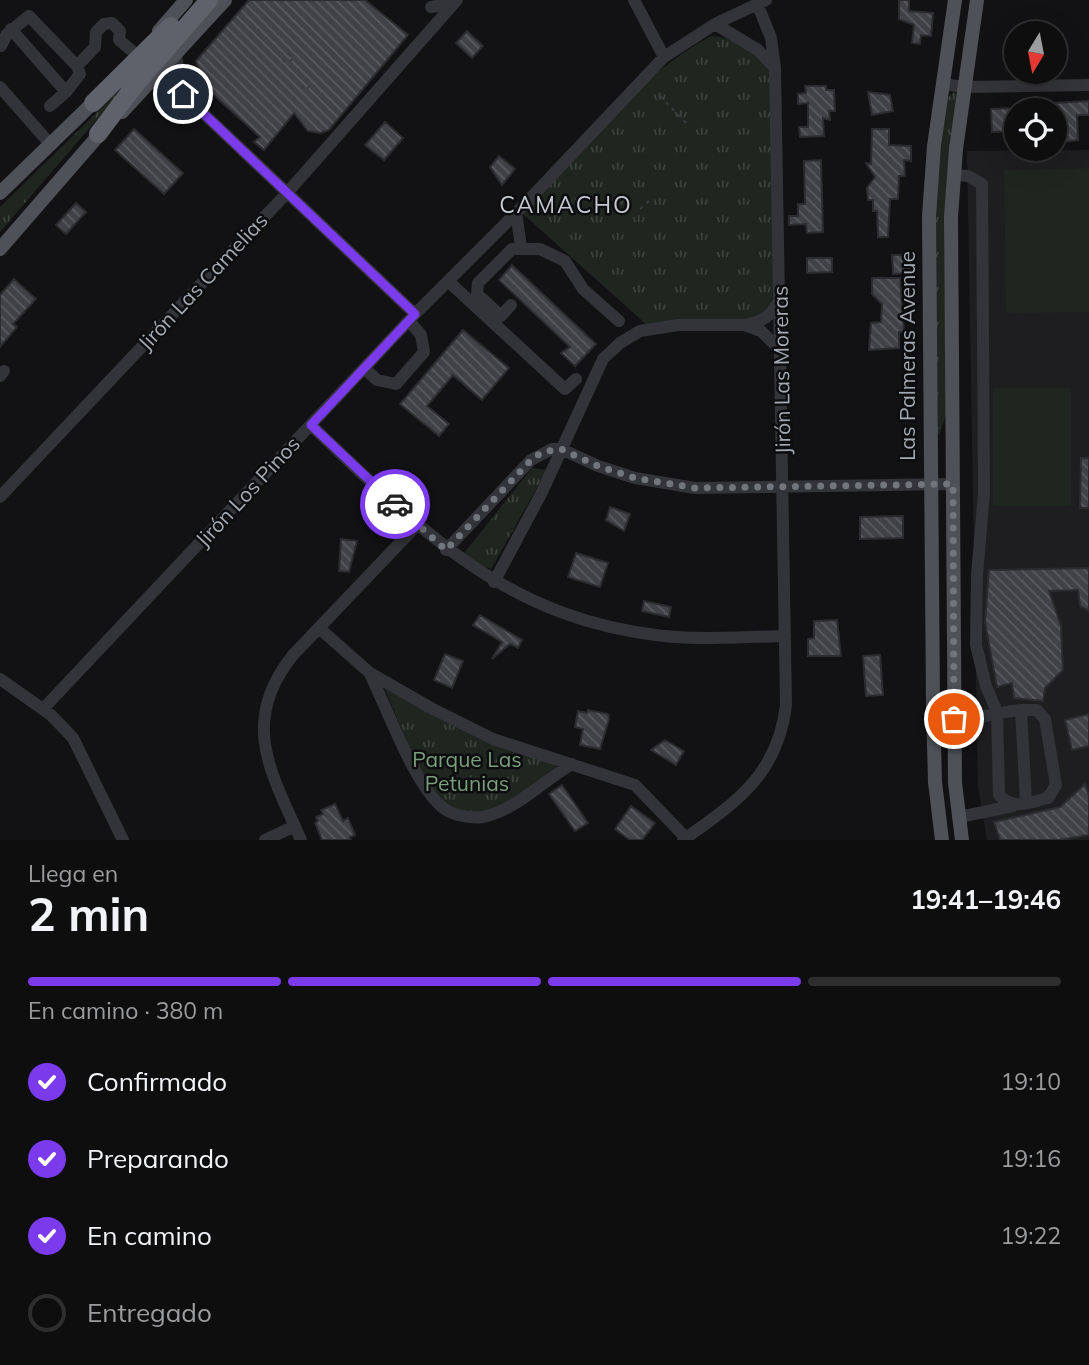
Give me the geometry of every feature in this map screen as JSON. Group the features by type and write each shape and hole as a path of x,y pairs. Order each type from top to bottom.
{"highway":[{"path":"93,103 194,0"},
{"path":"98,134 127,95 209,0"}],"main road":[{"path":"0,193 93,103 186,0"},
{"path":"0,249 98,134 176,55 225,0"},
{"name":"Las Palmeras Avenue","path":"942,840 935,782 933,704 929,216 955,0"},
{"name":"Las Palmeras Avenue","path":"962,840 954,719 951,217 964,87 977,0"},
{"path":"947,54 954,62 969,57"},
{"path":"929,437 945,437 951,428"},
{"path":"930,518 938,511 953,515"}],"street":[{"path":"634,0 664,57"},
{"path":"431,2 456,1"},
{"name":"Jirón Las Camelias","path":"0,497 287,193 456,1"},
{"name":"Jirón Los Pinos","path":"43,709 412,317 664,57 715,24 762,2"},
{"name":"Jirón Las Moreras","path":"686,839 748,791 770,760 784,718 781,296 775,68 762,2"},
{"path":"1,46 11,29 29,16 77,66 80,74 50,106"},
{"path":"420,19 430,30"},
{"path":"95,47 96,32 104,24 112,23 120,31 119,40"},
{"path":"715,24 758,50 775,68"},
{"path":"11,29 66,92"},
{"path":"119,40 138,56"},
{"path":"77,66 95,47 119,40"},
{"path":"176,55 183,94 412,317 421,335 424,352 396,384 377,380 364,368"},
{"path":"943,84 964,87 1089,85"},
{"path":"0,87 51,145"},
{"path":"954,175 968,176 982,184 984,493 978,566 976,645 986,686 997,712 999,795 1005,802 1021,804"},
{"path":"516,212 521,247"},
{"path":"511,305 501,316 496,314 477,294 478,283 512,249 540,249 565,261 583,289 619,321"},
{"path":"448,281 565,388 576,379"},
{"path":"494,582 603,359 620,342 651,328 744,326 761,322 774,311 781,296"},
{"path":"744,326 767,335 781,351"},
{"path":"311,425 446,550 494,582 554,610 618,629 687,637 785,636"},
{"path":"446,550 531,460 542,452 561,449 598,466 635,478 695,488 953,484"},
{"path":"302,840 268,768 263,742 263,719 278,676 319,628 417,526"},
{"path":"953,566 978,566"},
{"path":"319,628 370,673 494,739 635,785 686,839"},
{"path":"370,673 428,793 444,809 465,816 483,817 517,800 572,764"},
{"path":"0,679 43,709 67,730 79,747 123,840"},
{"path":"933,704 941,715 954,719 1021,710 1037,710 1045,719 1056,777 1056,785 1048,798 959,817"},
{"path":"1021,710 1021,804"},
{"path":"265,840 295,826"}],"path":[{"path":"283,62 289,54 293,57 288,65"},
{"path":"308,79 302,87 306,90 313,82"},
{"path":"660,96 686,122"},
{"path":"640,209 650,200"}],"shaded area":[{"path":"1067,150 1089,150 1089,840 987,840 978,787 967,151 1004,151 1004,161 1067,161"}],"green space":[{"path":"711,36 730,39 746,47 773,73 777,286 768,309 755,320 647,325 522,213 634,93 684,52"},
{"path":"124,88 0,232 0,207"},
{"path":"954,92 958,95 944,241 946,415 939,435 936,434 934,213 947,98"},
{"path":"1089,168 1089,312 1006,313 1004,170"},
{"path":"993,388 1071,388 1071,506 993,506"},
{"path":"532,468 547,470 491,569 461,557"},
{"name":"Parque Las Petunias","path":"382,683 558,765 495,808 478,813 456,809 436,796 425,780"}],"building":[{"path":"249,0 365,0 408,35 329,130 321,133 308,131 294,113 264,150 254,142 260,137 206,88 196,61"},
{"path":"899,0 909,0 909,11 933,13 931,36 921,35 920,44 912,43 914,25 899,19"},
{"path":"467,31 483,46 472,58 456,43"},
{"path":"805,86 826,86 826,90 834,90 835,111 829,111 830,120 823,118 824,136 800,137 799,127 808,127 808,103 798,104 798,94 806,93"},
{"path":"868,92 890,95 893,111 872,115"},
{"path":"1089,101 1089,115 1077,115 1078,140 1067,141 1067,102"},
{"path":"1004,108 1004,131 992,132 991,109"},
{"path":"385,122 403,138 384,160 365,145"},
{"path":"134,129 183,173 164,194 115,150"},
{"path":"872,129 889,129 889,145 911,146 911,161 904,160 905,176 899,176 898,199 890,199 888,237 878,237 877,211 873,211 873,200 868,200 867,188 875,177 866,163 871,164"},
{"path":"499,156 515,169 502,185 490,167"},
{"path":"821,160 823,232 807,233 806,224 789,225 789,216 798,216 798,204 805,204 804,161"},
{"path":"76,203 86,212 66,234 56,225"},
{"path":"892,255 908,255 912,273 893,274"},
{"path":"807,258 832,258 832,272 807,273"},
{"path":"512,265 596,344 575,366 561,353 570,347 499,280"},
{"path":"872,278 900,278 904,332 899,332 899,348 869,350 871,323 881,322 882,304 872,294"},
{"path":"14,279 36,299 13,324 17,327 0,347 0,295"},
{"path":"463,330 509,368 482,400 453,375 427,406 449,424 439,436 400,404"},
{"path":"1081,458 1089,458 1089,508 1080,508"},
{"path":"610,507 630,514 624,531 606,520"},
{"path":"903,516 903,538 860,539 860,517"},
{"path":"341,539 357,541 349,572 339,571"},
{"path":"576,553 608,563 600,587 568,577"},
{"path":"1089,568 1089,611 1080,606 1078,590 1049,591 1061,626 1063,670 1045,688 1043,701 1014,698 1012,683 997,687 985,622 989,570"},
{"path":"644,601 671,607 669,617 642,611"},
{"path":"480,615 522,640 518,648 510,644 492,659 502,642 473,625"},
{"path":"837,620 841,656 808,656 808,639 814,638 814,621"},
{"path":"445,654 463,661 452,688 434,680"},
{"path":"880,655 883,695 866,696 863,656"},
{"path":"588,710 608,714 600,749 580,745 583,729 575,727 578,711 587,713"},
{"path":"1089,714 1089,746 1072,750 1065,720"},
{"path":"665,740 684,751 676,765 651,750"},
{"path":"1085,784 1089,796 1089,835 1059,840 1000,840 994,822 1060,807"},
{"path":"562,785 588,823 575,831 549,794"},
{"path":"335,804 343,821 348,818 355,835 350,837 351,840 322,840 315,823 318,821 316,817 323,814 321,810"},
{"path":"631,806 655,823 642,840 630,840 615,829"}],"way so far":[{"path":"395,504 446,550 531,460 552,449 561,449 598,466 635,478 695,488 953,484 954,719"}],"district":[{"name":"CAMACHO","path":"566,205"}],"route":[{"path":"183,94 415,314 311,425 395,504"}]}
